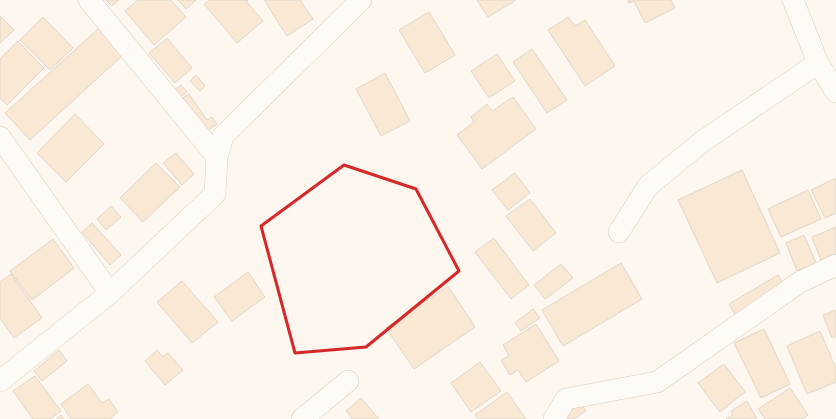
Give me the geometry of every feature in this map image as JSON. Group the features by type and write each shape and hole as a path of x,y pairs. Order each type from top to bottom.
{"street":[{"path":"89,0 217,157"},
{"path":"0,381 110,293 215,194 217,157 223,136 361,0"},
{"path":"793,0 818,63 836,92"},
{"path":"619,232 648,186 703,141 818,63"},
{"path":"0,137 110,293"},
{"path":"554,419 566,399 657,382 800,282 836,265"},
{"path":"302,419 348,381"}],"highlighted area":[{"path":"344,165 416,189 459,271 366,347 295,353 261,226"}],"building":[{"path":"106,0 119,0 112,6"},
{"path":"138,0 171,0 186,17 154,45 125,11"},
{"path":"178,0 196,0 186,9"},
{"path":"209,0 248,0 246,1 263,21 237,43 204,4"},
{"path":"264,0 300,0 313,19 287,36"},
{"path":"477,0 516,0 488,17"},
{"path":"628,0 671,0 675,8 645,23 634,1 629,3"},
{"path":"429,12 455,55 425,73 399,30"},
{"path":"0,16 14,30 0,43"},
{"path":"43,17 73,48 50,70 20,40"},
{"path":"568,17 575,26 585,20 615,66 585,86 548,30"},
{"path":"99,28 123,55 30,140 5,113"},
{"path":"167,38 192,68 175,83 149,53"},
{"path":"18,41 44,68 7,105 0,98 0,59"},
{"path":"532,49 567,100 547,113 513,62"},
{"path":"497,54 515,81 489,98 471,71"},
{"path":"385,73 410,121 381,136 356,89"},
{"path":"196,75 205,86 200,91 190,81"},
{"path":"181,85 187,92 178,98 173,91"},
{"path":"189,94 207,120 212,117 217,124 201,135 178,101"},
{"path":"513,97 536,129 482,169 457,135 474,122 471,117 487,104 492,111"},
{"path":"75,114 104,144 66,182 37,153"},
{"path":"176,153 194,174 182,185 163,163"},
{"path":"156,163 180,187 143,222 120,198"},
{"path":"742,170 780,253 717,283 678,200"},
{"path":"515,173 530,193 508,210 492,190"},
{"path":"836,178 836,213 825,218 811,190"},
{"path":"808,190 821,219 781,237 768,209"},
{"path":"530,199 556,233 533,251 506,216"},
{"path":"111,206 121,217 106,230 97,219"},
{"path":"92,223 121,255 110,265 82,232"},
{"path":"836,227 836,254 821,260 812,237"},
{"path":"804,235 816,263 797,271 786,243"},
{"path":"494,238 529,285 511,299 475,252"},
{"path":"53,239 74,268 32,300 10,271"},
{"path":"621,263 642,299 563,346 542,310"},
{"path":"561,264 573,278 545,299 534,285"},
{"path":"248,272 265,297 232,321 214,297"},
{"path":"11,274 42,318 14,338 0,318 0,282"},
{"path":"778,275 785,287 736,316 729,304"},
{"path":"182,281 218,322 192,343 157,302"},
{"path":"448,286 475,327 414,369 386,328"},
{"path":"533,309 540,318 521,331 515,323"},
{"path":"836,310 836,336 832,338 823,315"},
{"path":"536,324 559,361 526,382 518,370 510,375 501,360 509,356 503,345"},
{"path":"764,329 790,384 761,398 734,343"},
{"path":"820,331 836,369 836,382 807,394 787,346"},
{"path":"59,350 67,361 42,381 34,371"},
{"path":"157,350 163,357 168,353 183,370 165,385 145,361"},
{"path":"480,362 501,391 471,412 451,383"},
{"path":"724,364 745,392 720,412 698,383"},
{"path":"35,376 61,411 50,419 33,419 13,391"},
{"path":"88,384 102,403 109,399 118,412 111,419 71,419 61,404"},
{"path":"790,388 808,415 802,419 765,419 758,409"},
{"path":"507,392 526,419 478,419 475,415"},
{"path":"361,398 379,419 352,419 346,411"},
{"path":"579,401 586,411 574,419 568,419 563,411"},
{"path":"747,401 757,419 726,419 733,415 731,411"},
{"path":"61,415 64,419 56,419"}]}
